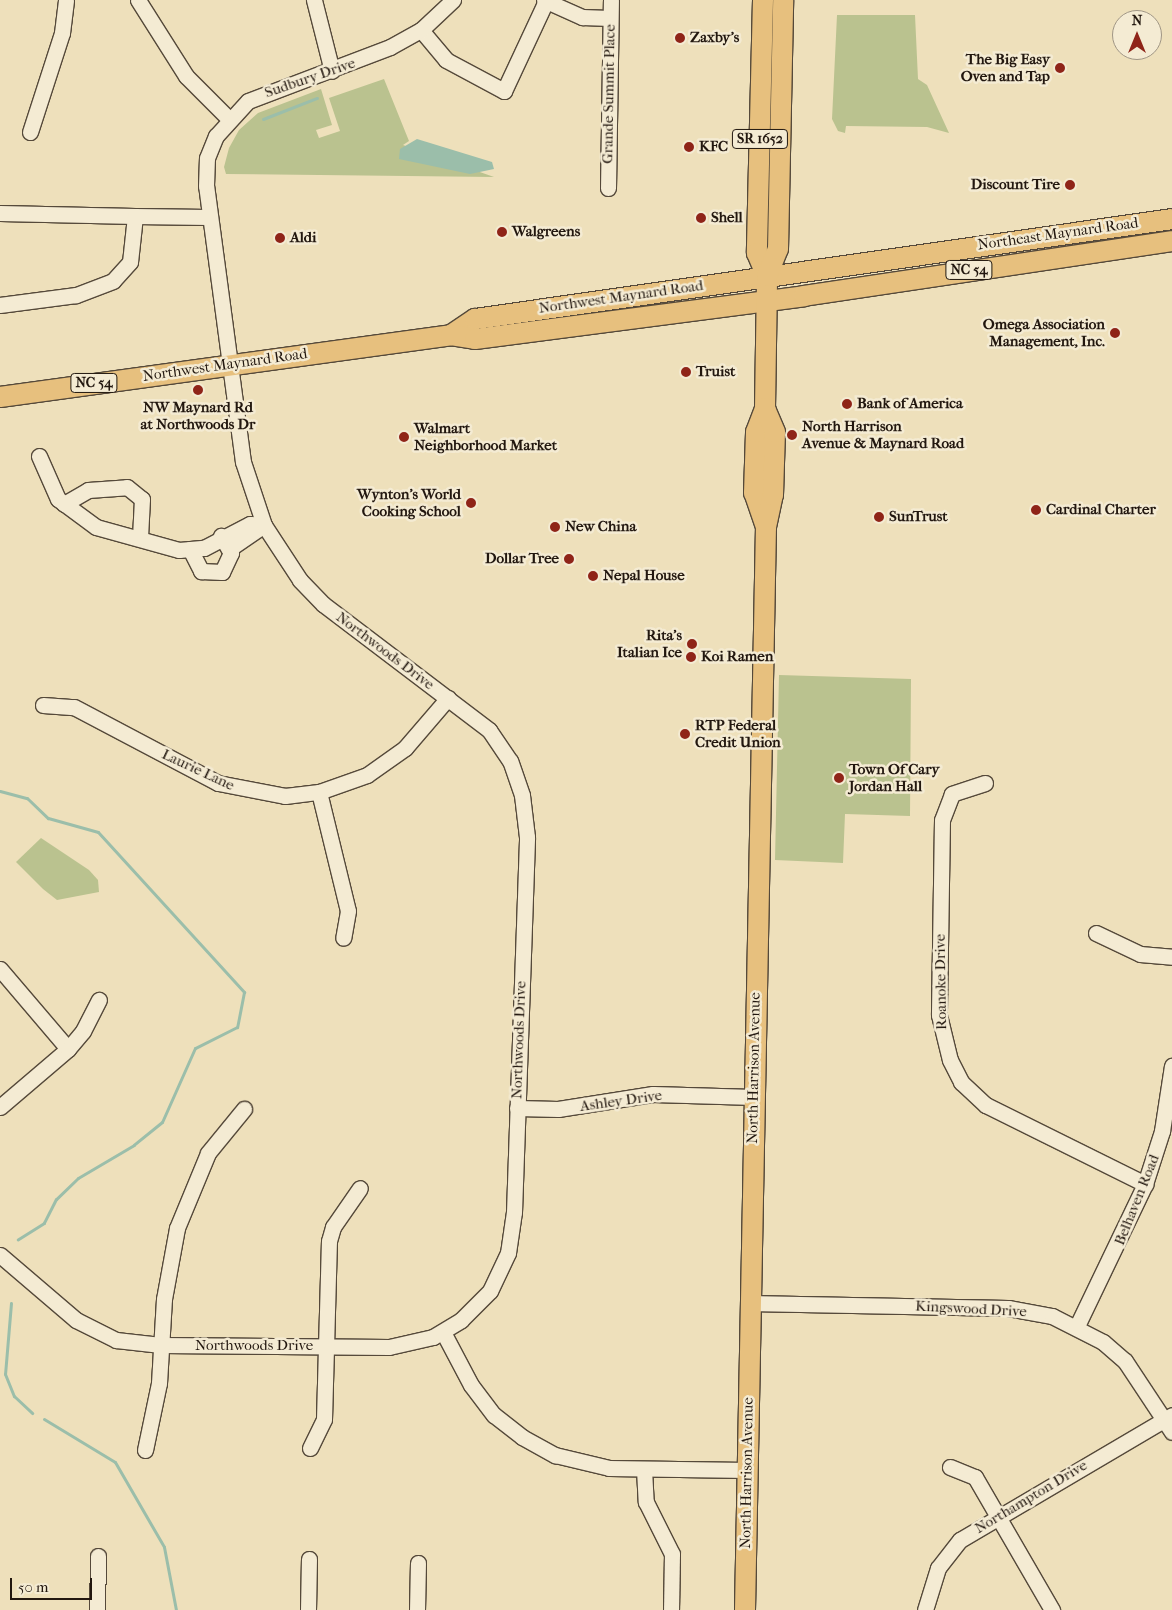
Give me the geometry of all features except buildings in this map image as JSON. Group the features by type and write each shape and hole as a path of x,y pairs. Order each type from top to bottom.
{"main road":[{"name":"North Harrison Avenue","path":"764,0 757,253 767,276"},
{"name":"North Harrison Avenue","path":"745,1610 748,1470 748,1303 766,527 754,493 756,432 765,408 767,276 778,249 783,0"},
{"name":"Northeast Maynard Road","path":"767,276 1172,219"},
{"name":"Northeast Maynard Road","path":"767,300 1172,241"},
{"name":"Northwest Maynard Road","path":"451,335 475,319 767,276"},
{"name":"Northwest Maynard Road","path":"0,397 229,364 451,335 475,338 767,300"}],"street":[{"path":"30,132 62,33 66,0"},
{"path":"138,0 186,76 228,118"},
{"path":"314,0 332,71"},
{"name":"Sudbury Drive","path":"229,364 208,217 207,158 228,118 261,94 332,71 421,30 453,0"},
{"path":"421,30 446,60 504,91 545,0 582,17 610,18"},
{"name":"Grande Summit Place","path":"608,188 611,0"},
{"path":"0,213 208,217"},
{"path":"0,305 76,295 113,281 130,262 135,216"},
{"name":"Northwoods Drive","path":"0,1255 88,1328 116,1340 161,1345 404,1346 443,1332 490,1291 508,1253 514,1212 525,808 510,761 497,741 448,698 323,604 300,580 264,525 243,462 229,364"},
{"path":"39,456 64,504 84,523 190,550 204,548 221,536 250,524 264,525"},
{"path":"64,504 88,490 127,487 142,499 140,538"},
{"path":"229,549 264,525"},
{"path":"190,550 201,571 215,574 227,569 229,549 221,536"},
{"name":"Laurie Lane","path":"43,705 74,707 239,789 285,796 319,792 367,775 393,758 448,698"},
{"name":"Roanoke Drive","path":"985,783 952,794 942,820 939,1008 950,1060 961,1082 986,1104 1145,1184"},
{"path":"319,792 348,911 343,938"},
{"path":"1096,933 1140,954 1172,957"},
{"path":"0,969 68,1049"},
{"path":"0,1106 68,1049 83,1031 99,1000"},
{"name":"Belhaven Road","path":"1077,1326 1145,1184 1162,1130 1172,1066"},
{"name":"Ashley Drive","path":"517,1108 558,1109 654,1094 754,1097"},
{"path":"145,1450 161,1345 169,1261 187,1198 208,1153 244,1108"},
{"path":"310,1448 324,1420 328,1241 332,1227 360,1188"},
{"name":"Kingswood Drive","path":"748,1303 1008,1308 1052,1316 1077,1326 1125,1361 1169,1422"},
{"path":"443,1332 482,1399 522,1438 573,1462 644,1469 748,1470"},
{"name":"Northampton Drive","path":"925,1610 934,1577 949,1551 997,1516 1169,1422"},
{"path":"950,1467 975,1477 1052,1610"},
{"path":"644,1469 646,1502 672,1554 671,1610"},
{"path":"97,1610 98,1556"},
{"path":"308,1610 309,1559"},
{"path":"418,1563 418,1610"}],"shaded area":[{"path":"837,15 915,15 918,79 927,85 949,133 927,127 846,126 845,133 838,131 832,119"},
{"path":"384,79 409,141 403,145 494,177 226,174 224,167 229,148 239,130 258,113 321,89 332,125 316,130 319,138 340,131 329,98"},
{"path":"417,139 492,162 494,169 470,174 399,159 400,149"},
{"path":"779,675 911,679 910,816 845,814 843,863 775,860"},
{"path":"41,838 89,870 98,880 99,892 57,900 43,889 16,862"}],"waterway":[{"path":"263,119 317,98"},
{"path":"0,791 27,798 48,818 98,832 244,992 237,1027 195,1048 162,1122 134,1145 78,1178 56,1199 44,1223 18,1239"},
{"path":"11,1303 5,1374 14,1396 32,1413"},
{"path":"44,1419 115,1462 164,1547 176,1610"}],"place":[{"name":"Zaxby's","path":"680,38"},
{"name":"The Big Easy Oven and Tap","path":"1060,68"},
{"name":"KFC","path":"689,147"},
{"name":"Discount Tire","path":"1070,185"},
{"name":"Shell","path":"701,218"},
{"name":"Walgreens","path":"502,232"},
{"name":"Aldi","path":"280,238"},
{"name":"Omega Association Management, Inc.","path":"1115,333"},
{"name":"Truist","path":"686,372"},
{"name":"NW Maynard Rd at Northwoods Dr","path":"198,390"},
{"name":"Bank of America","path":"847,404"},
{"name":"North Harrison Avenue & Maynard Road","path":"792,435"},
{"name":"Walmart Neighborhood Market","path":"404,437"},
{"name":"Wynton's World Cooking School","path":"471,503"},
{"name":"Cardinal Charter","path":"1036,510"},
{"name":"SunTrust","path":"879,517"},
{"name":"New China","path":"555,527"},
{"name":"Dollar Tree","path":"569,559"},
{"name":"Nepal House","path":"593,576"},
{"name":"Rita's Italian Ice","path":"692,644"},
{"name":"Koi Ramen","path":"691,657"},
{"name":"RTP Federal Credit Union","path":"685,734"},
{"name":"Town Of Cary Jordan Hall","path":"839,778"}]}
